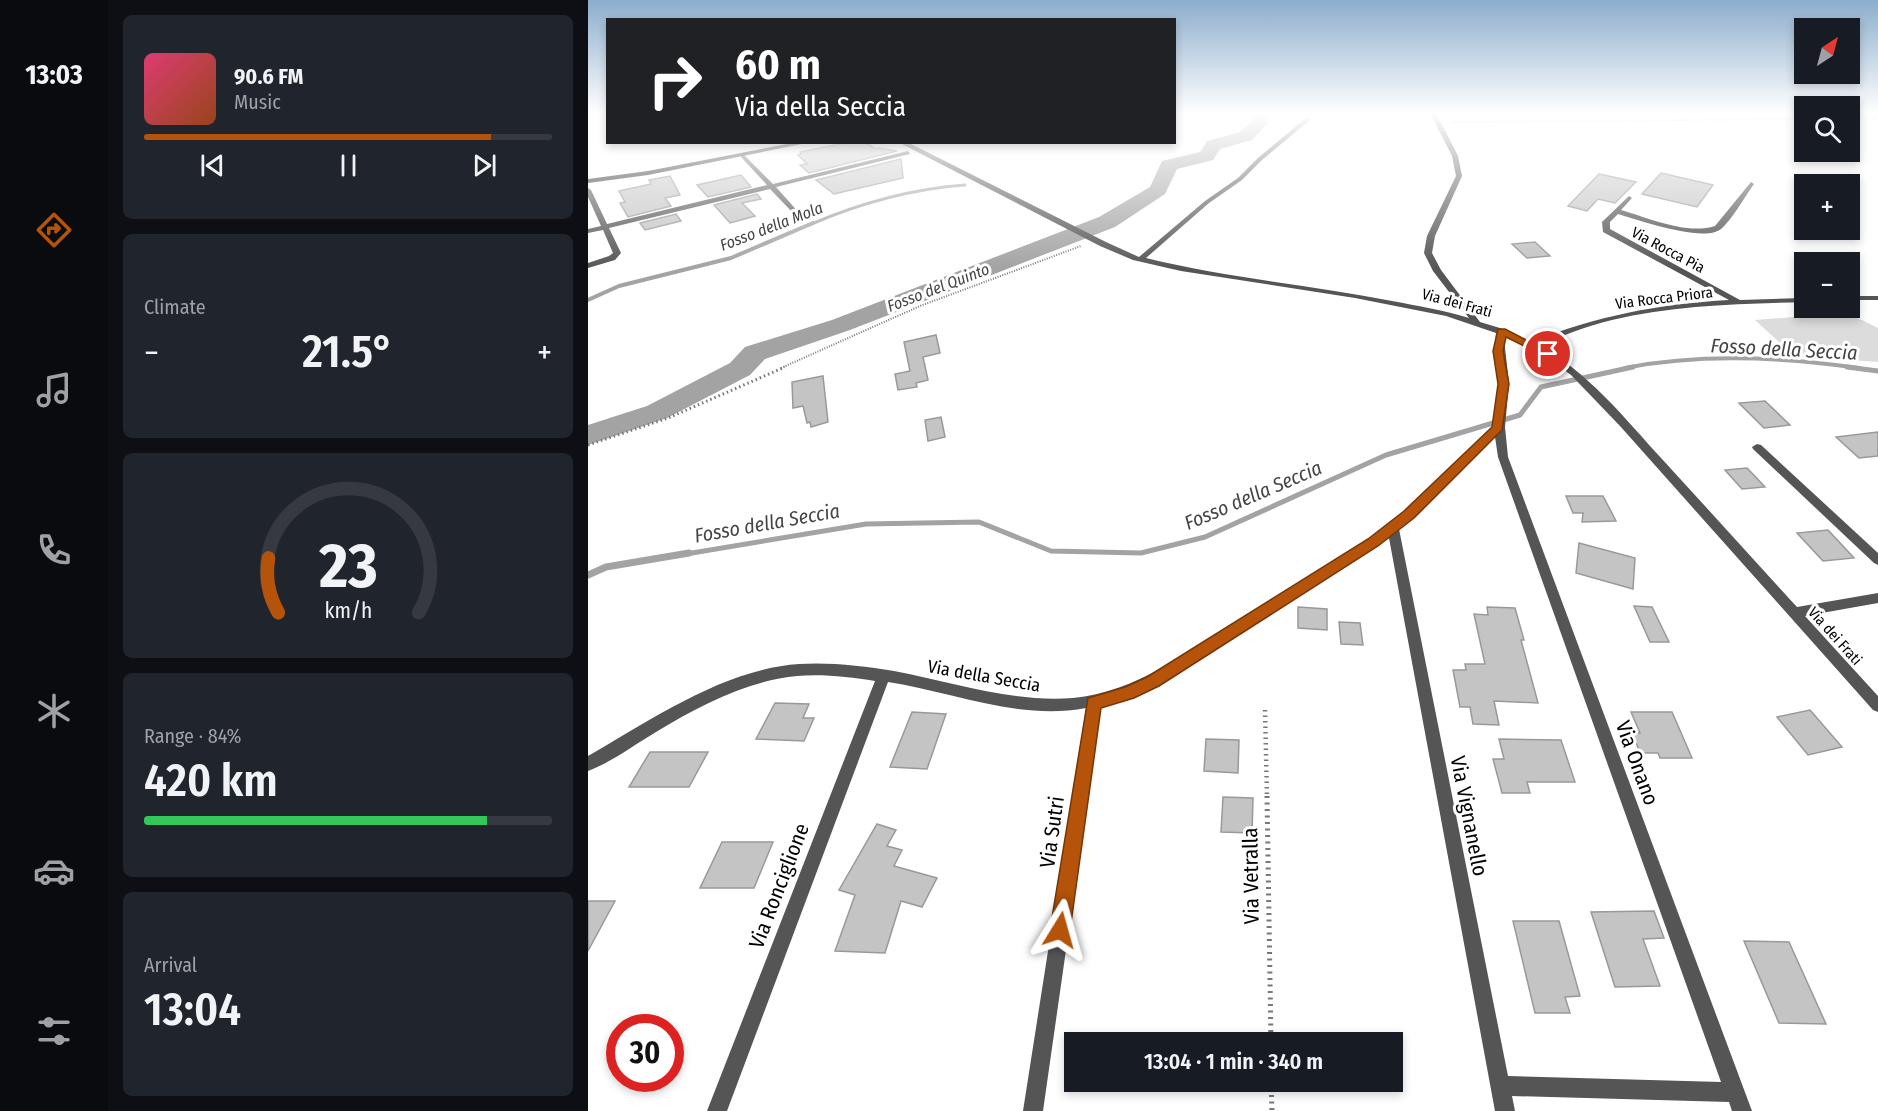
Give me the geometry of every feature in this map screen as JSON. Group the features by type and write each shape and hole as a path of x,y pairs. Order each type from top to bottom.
{"main road":[{"path":"588,181 614,179 693,165"}],"street":[{"path":"752,165 798,214"},
{"path":"588,231 859,165"},
{"name":"Via dei Frati","path":"946,165 1092,239 1141,260 1198,272 1404,305 1478,323 1532,345 1574,373 1592,390 1878,706"},
{"path":"1141,260 1207,202 1240,179 1254,165"},
{"path":"1457,165 1459,176 1431,236 1428,253 1437,271 1478,323"},
{"name":"Via Rocca Pia","path":"1616,211 1695,231 1712,231 1718,228 1751,184"},
{"path":"588,266 612,258 617,253 589,195"},
{"name":"Via Rocca Pia","path":"1629,198 1604,228 1739,303"},
{"path":"1860,298 1878,298"},
{"name":"Via Rocca Priora","path":"1532,345 1591,323 1628,314 1674,307 1794,300"},
{"path":"1498,428 1503,376 1498,347 1502,332"},
{"name":"Via della Seccia","path":"588,764 709,698 767,675 818,669 884,676 1015,703 1059,706 1094,703 1123,695 1153,681 1393,529 1498,428"},
{"name":"Via Onano","path":"1498,428 1505,465 1738,1102"},
{"path":"1757,447 1878,560"},
{"name":"Via Vignanello","path":"1393,529 1505,1111"},
{"path":"1794,613 1878,598"},
{"name":"Via Ronciglione","path":"717,1111 884,676"},
{"name":"Via Sutri","path":"1033,1111 1094,703"},
{"path":"1500,1086 1738,1102"}],"path":[{"path":"588,446 641,429 691,409 900,314 1092,239"},
{"name":"Via Vetralla","path":"1265,710 1271,1032"},
{"path":"1272,1092 1272,1111"}],"shaded area":[{"path":"1794,317 1858,318 1878,328 1878,362 1794,356 1755,320"}],"building":[{"path":"801,165 842,165 809,173"},
{"path":"877,165 902,165 903,178 834,194 816,180"},
{"path":"1661,173 1713,185 1697,207 1642,194"},
{"path":"1599,174 1636,182 1615,203 1598,199 1587,211 1568,206"},
{"path":"741,175 751,187 708,197 697,185"},
{"path":"670,176 680,195 665,198 671,206 628,217 620,203 625,202 619,191 651,184 649,180"},
{"path":"757,194 761,199 742,203 755,216 730,223 714,205"},
{"path":"676,214 681,221 645,230 640,223"},
{"path":"1535,242 1550,256 1527,258 1512,244"},
{"path":"936,335 940,353 923,357 928,380 916,383 917,387 898,390 895,374 910,371 904,342"},
{"path":"823,376 828,422 811,427 810,422 807,423 803,406 793,408 792,382"},
{"path":"1765,401 1790,425 1764,428 1739,403"},
{"path":"941,417 945,437 928,441 925,420"},
{"path":"1878,432 1878,456 1859,458 1836,437"},
{"path":"1747,468 1765,487 1742,489 1725,470"},
{"path":"1566,496 1603,496 1616,521 1582,522 1583,513 1573,513"},
{"path":"1828,530 1854,558 1823,561 1797,533"},
{"path":"1579,543 1635,558 1633,589 1576,573"},
{"path":"1634,606 1652,607 1669,642 1650,642"},
{"path":"1298,607 1327,609 1327,630 1298,628"},
{"path":"1487,607 1515,608 1538,703 1494,701 1499,725 1473,724 1470,707 1460,707 1453,670 1466,670 1465,664 1485,664 1474,614 1488,615"},
{"path":"1339,622 1360,623 1363,645 1341,644"},
{"path":"775,703 809,704 803,718 814,718 804,741 756,739"},
{"path":"1810,710 1842,747 1808,755 1777,717"},
{"path":"912,712 946,714 927,769 890,767"},
{"path":"1631,712 1672,712 1692,758 1660,758 1658,753 1640,753 1632,732 1640,733"},
{"path":"1206,739 1239,740 1238,773 1204,771"},
{"path":"1499,739 1561,740 1575,782 1527,782 1530,793 1502,793 1493,759 1504,759"},
{"path":"650,752 708,752 689,787 629,787"},
{"path":"1223,797 1253,798 1252,833 1221,832"},
{"path":"877,824 896,830 887,846 902,850 894,866 937,878 922,907 901,901 885,953 835,951 855,895 839,890"},
{"path":"722,842 773,842 754,888 700,888"},
{"path":"588,901 615,901 588,951"},
{"path":"1654,911 1664,938 1643,939 1660,986 1615,987 1591,912"},
{"path":"1513,921 1559,921 1580,996 1565,997 1570,1013 1535,1013"},
{"path":"1744,941 1789,942 1826,1024 1779,1023"}],"waterway":[{"name":"Fosso del Quinto","path":"588,435 657,412 740,369 755,353 841,325 1107,222 1158,190 1170,165"},
{"name":"Fosso della Mola","path":"809,225 886,198 965,185"},
{"name":"Fosso della Mola","path":"588,300 619,286 731,258 813,223"},
{"name":"Fosso della Seccia","path":"1625,368 1683,360 1742,358 1801,361 1859,368"},
{"name":"Fosso della Seccia","path":"680,555 866,524 979,522 1051,551 1141,553 1205,537 1386,455 1520,415 1541,387 1633,367"},
{"name":"Fosso della Seccia","path":"1847,367 1878,371"},
{"name":"Fosso della Seccia","path":"588,575 606,567 689,553"}],"route":[{"path":"1060,930 1094,703 1129,693 1153,681 1393,529 1498,428 1504,384 1498,351 1502,332 1548,354"}]}
